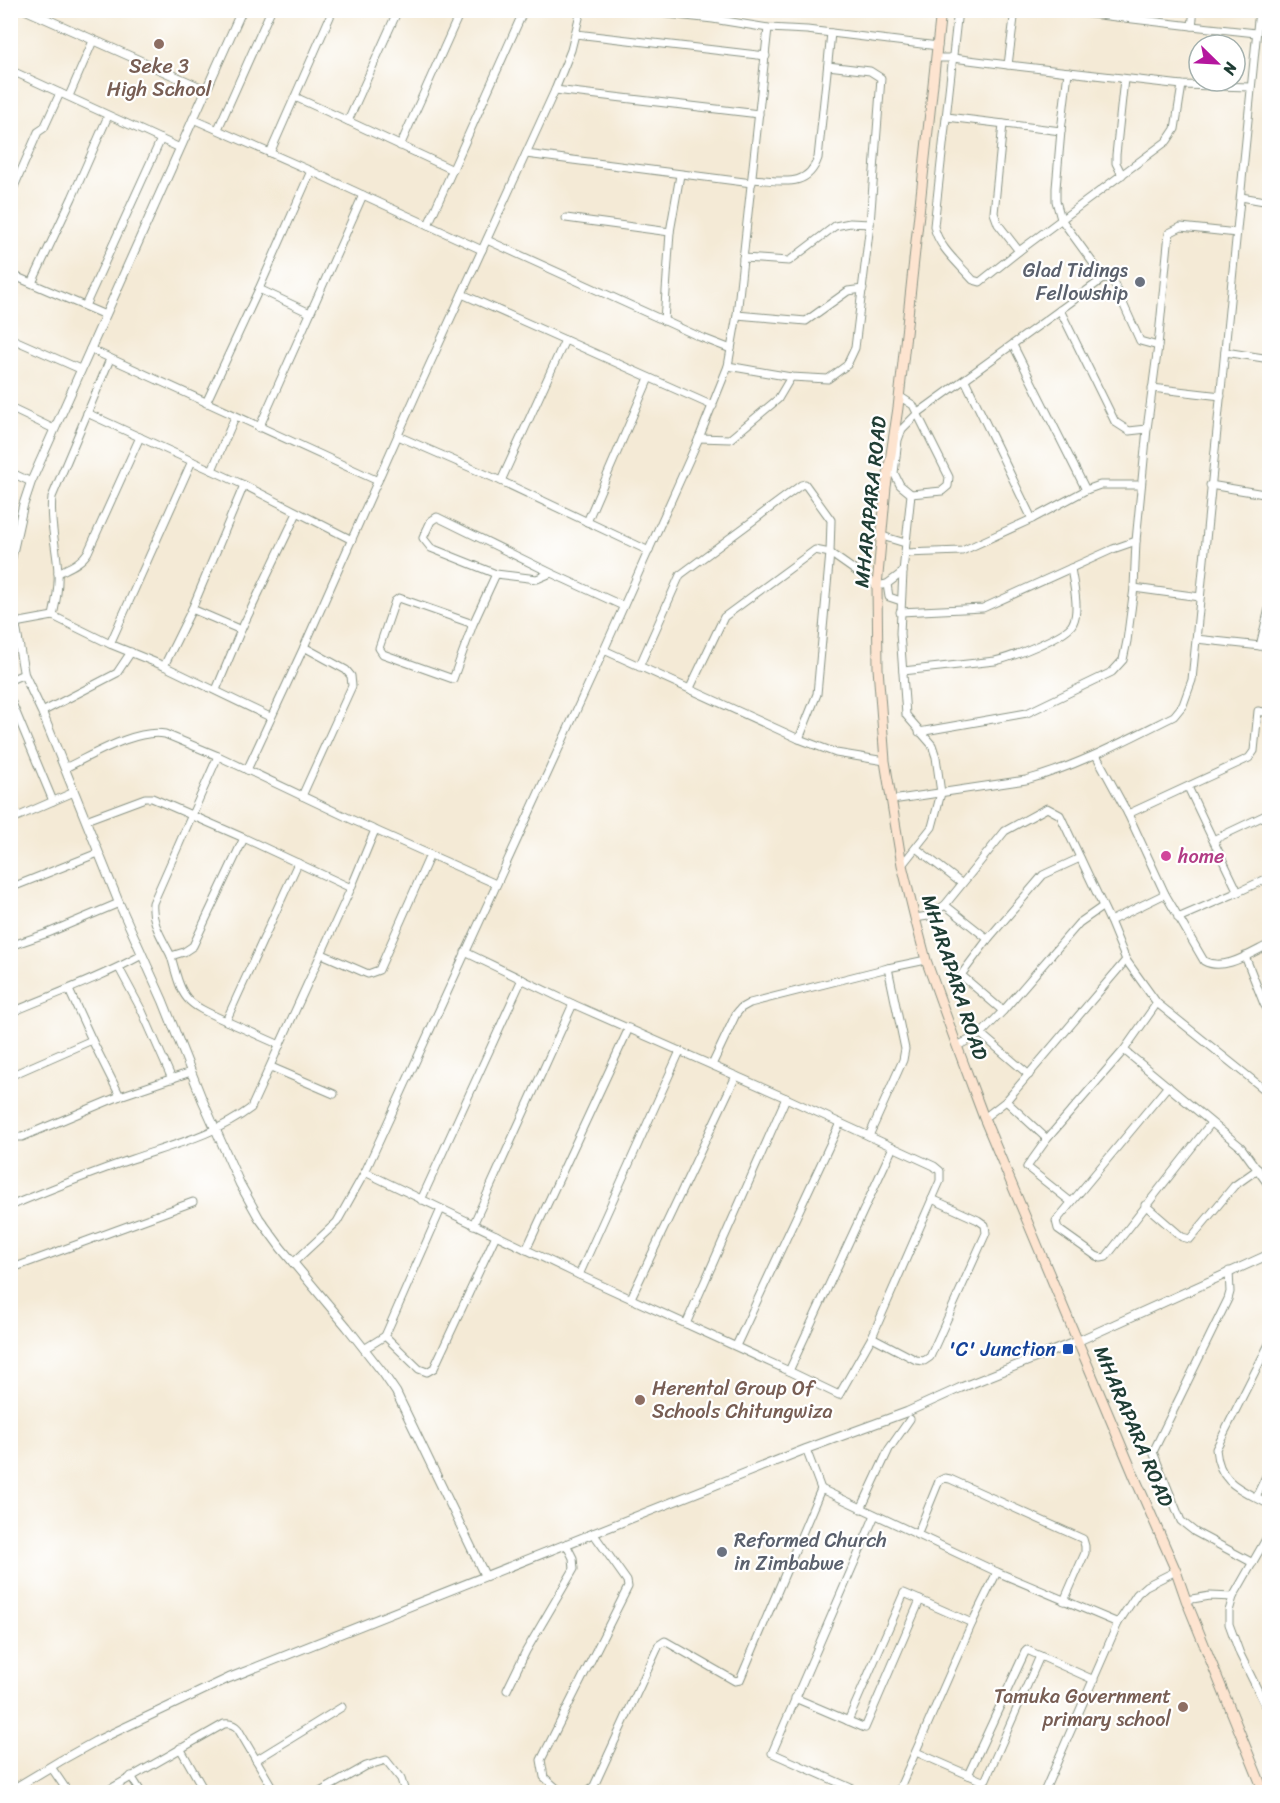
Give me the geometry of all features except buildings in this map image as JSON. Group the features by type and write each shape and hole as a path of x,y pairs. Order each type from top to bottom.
{"main road":[{"name":"MHARAPARA ROAD","path":"941,10 882,536 878,668 885,761 902,865 926,960 984,1118 1176,1571 1264,1792"}],"street":[{"path":"26,10 206,90"},
{"path":"10,564 14,534 31,482 243,10"},
{"path":"218,129 271,10"},
{"path":"270,153 333,10"},
{"path":"348,121 398,10"},
{"path":"400,146 461,10"},
{"path":"428,225 524,10"},
{"path":"247,770 555,90 572,50 581,10"},
{"path":"631,10 675,13 768,28 807,30 938,46"},
{"path":"958,10 934,226 940,243 974,280 980,282 1167,141 1175,129 1182,85"},
{"path":"1008,65 1015,10"},
{"path":"1057,10 1132,15 1192,26 1256,33"},
{"path":"1192,26 1194,10"},
{"path":"892,800 1026,780 1045,775 1096,755 1174,716 1183,705 1192,680 1259,10"},
{"path":"293,1263 337,1222 365,1172 713,406 728,366 737,315 768,28"},
{"path":"526,154 680,175 752,181 797,181 805,178 816,166 819,158 831,33"},
{"path":"576,34 766,56"},
{"path":"69,96 93,41"},
{"path":"936,58 953,58 1182,85 1250,87"},
{"path":"728,366 791,377 828,379 847,365 855,348 870,224 881,78 870,71 828,66"},
{"path":"10,70 180,148"},
{"path":"1068,72 1056,201 1061,219 1104,278"},
{"path":"1122,174 1116,163 1116,155 1124,79"},
{"path":"555,90 759,114"},
{"path":"10,196 38,132 44,128 60,93"},
{"path":"295,97 453,170"},
{"path":"32,283 108,116"},
{"path":"947,117 1061,131"},
{"path":"193,119 482,250"},
{"path":"1003,124 994,213 998,224 1019,251"},
{"path":"85,306 161,140"},
{"path":"206,403 311,171"},
{"path":"664,321 670,232 680,175"},
{"path":"259,428 363,195"},
{"path":"1241,197 1269,202"},
{"path":"566,218 670,232"},
{"path":"743,258 789,261 835,226 850,223 870,224"},
{"path":"919,732 1027,713 1112,672 1123,660 1128,641 1134,588 1141,485 1169,233 1181,227 1238,233"},
{"path":"487,240 731,349"},
{"path":"10,274 105,315"},
{"path":"899,396 913,405 918,413 950,477 948,486 942,491 911,494 900,485 894,473 898,440 902,429 918,413 1104,278 1112,279 1140,341 1158,346"},
{"path":"259,289 310,313"},
{"path":"737,315 806,321 848,291 863,289"},
{"path":"462,294 713,406"},
{"path":"1060,310 1115,422 1129,431 1147,429"},
{"path":"10,338 80,369"},
{"path":"501,481 565,340"},
{"path":"1013,345 1086,490"},
{"path":"90,349 378,481"},
{"path":"1225,352 1269,358"},
{"path":"53,615 58,573 51,520 51,497 110,359"},
{"path":"699,438 730,439 778,399 791,377"},
{"path":"586,522 649,378"},
{"path":"965,380 1032,519"},
{"path":"1152,388 1221,396"},
{"path":"10,408 54,429"},
{"path":"87,413 244,485 352,540"},
{"path":"212,470 235,417"},
{"path":"398,436 501,481 649,551"},
{"path":"58,573 78,563 88,552 140,437"},
{"path":"111,644 192,461"},
{"path":"10,472 31,482"},
{"path":"639,667 680,575 805,484 831,520 817,693 799,739"},
{"path":"164,666 192,609 244,485"},
{"path":"905,553 962,551 1032,519 1086,490 1100,485 1141,485"},
{"path":"1210,485 1269,495"},
{"path":"902,865 932,827 941,793 936,757 932,746 906,715 900,612 911,494"},
{"path":"216,690 241,630 297,513"},
{"path":"551,573 537,579 496,574 431,548 423,538 431,521 437,517 623,606"},
{"path":"882,536 905,543"},
{"path":"900,612 982,608 1136,541"},
{"path":"690,688 724,617 815,550 830,553 882,585 889,597 901,601"},
{"path":"903,671 995,661 1010,657 1066,631 1073,623 1076,603 1071,568"},
{"path":"882,585 903,572"},
{"path":"473,624 399,598 395,601 379,648 383,654 453,679 473,624 496,574"},
{"path":"10,585 24,674 42,712 119,903 249,1203 281,1248 364,1349 396,1392 485,1576"},
{"path":"1134,588 1200,597"},
{"path":"1260,646 1269,604"},
{"path":"192,609 241,630"},
{"path":"15,623 53,615 270,717"},
{"path":"1196,639 1269,646"},
{"path":"302,796 352,686 351,676 346,670 304,646"},
{"path":"604,650 799,739 836,753 885,761"},
{"path":"42,712 117,673 131,652"},
{"path":"10,680 24,674"},
{"path":"10,698 52,801"},
{"path":"1128,814 1249,758 1254,751 1258,711 1269,713"},
{"path":"65,768 127,739 155,732 165,734 218,756 496,884"},
{"path":"1096,755 1128,814 1165,894 1204,961 1212,965 1220,964 1245,956 1269,944"},
{"path":"218,756 153,903 152,913 171,956 184,995 195,1006 280,1045"},
{"path":"1188,787 1238,892"},
{"path":"10,820 74,792"},
{"path":"86,820 149,797 351,888"},
{"path":"915,918 928,916 945,905 1005,831 1047,808 1060,815 1126,960 1157,1003 1269,1094"},
{"path":"1213,840 1269,813"},
{"path":"10,1206 103,1169 216,1130 251,1107 271,1068 375,830"},
{"path":"171,956 193,946 244,838"},
{"path":"916,848 961,883"},
{"path":"10,888 98,853"},
{"path":"322,954 368,974 379,970 430,855"},
{"path":"1003,1011 961,975 988,939 1043,875 1080,858"},
{"path":"226,1021 298,863"},
{"path":"1178,918 1269,877"},
{"path":"1110,921 1165,894"},
{"path":"10,946 48,933 119,903"},
{"path":"945,905 988,939"},
{"path":"957,1047 981,1034 1079,923 1102,907"},
{"path":"365,1172 579,1275 839,1395 872,1337 940,1181 940,1171 934,1166 869,1136 573,1004 465,952"},
{"path":"10,1013 69,990 142,955"},
{"path":"1245,956 1269,1013"},
{"path":"712,1065 736,1014 750,1003 926,960"},
{"path":"984,1118 1006,1101 1126,960"},
{"path":"119,968 142,1011 172,1079"},
{"path":"869,1136 903,1060 905,1049 888,968"},
{"path":"421,1200 522,979"},
{"path":"69,990 120,1096"},
{"path":"1071,1202 1027,1167 1047,1139 1124,1050 1157,1003"},
{"path":"473,1225 573,1004"},
{"path":"526,1250 629,1028"},
{"path":"981,1034 1029,1075"},
{"path":"10,1076 92,1040"},
{"path":"1124,1050 1241,1147 1269,1187"},
{"path":"579,1275 680,1051"},
{"path":"271,1068 334,1094"},
{"path":"10,1137 22,1137 120,1096 191,1072"},
{"path":"632,1298 736,1076"},
{"path":"1168,1086 1056,1221 1056,1225 1068,1236 1096,1256 1106,1257 1211,1123"},
{"path":"686,1324 786,1098"},
{"path":"1006,1101 1047,1139"},
{"path":"736,1346 840,1123"},
{"path":"789,1371 892,1147"},
{"path":"1145,1205 1182,1237 1190,1239 1234,1186 1258,1169"},
{"path":"872,1337 916,1360 924,1361 930,1357 986,1233 985,1225 978,1220 932,1199"},
{"path":"10,1269 193,1202"},
{"path":"364,1349 385,1336 441,1209"},
{"path":"385,1336 419,1369 427,1372 434,1368 496,1235"},
{"path":"10,1791 96,1741 229,1678 806,1449 907,1412 960,1388 1078,1341 1269,1254"},
{"path":"1229,1271 1228,1299 1153,1452 1181,1521 1195,1532 1253,1563"},
{"path":"1269,1342 1216,1449 1216,1458 1228,1481 1269,1505"},
{"path":"861,1509 889,1449 910,1419"},
{"path":"586,1792 594,1786 659,1645 665,1641 735,1681 740,1680 821,1490 806,1449"},
{"path":"1256,1497 1269,1468"},
{"path":"917,1535 939,1481 945,1478 950,1479 1083,1539 1085,1553 1064,1601"},
{"path":"821,1490 998,1572 1118,1623"},
{"path":"860,1792 772,1753 875,1515"},
{"path":"1269,1532 1233,1597 1228,1611 1229,1624 1240,1654 1269,1715"},
{"path":"561,1792 544,1777 541,1760 628,1587 627,1581 593,1533"},
{"path":"507,1690 526,1651 574,1569 573,1558 566,1544"},
{"path":"1044,1792 1118,1623 1137,1594 1146,1586 1176,1571"},
{"path":"898,1792 972,1623 998,1572"},
{"path":"848,1721 904,1593 972,1623"},
{"path":"1186,1600 1210,1596 1233,1597"},
{"path":"795,1698 865,1728 920,1600"},
{"path":"968,1775 1027,1650 1094,1680"},
{"path":"916,1752 980,1780 986,1779 1041,1656"},
{"path":"256,1760 342,1707"},
{"path":"105,1792 228,1723 236,1727 275,1792"},
{"path":"180,1748 205,1792"},
{"path":"320,1792 366,1766 387,1760 401,1779 405,1792"},
{"path":"51,1767 68,1792"},
{"path":"131,1776 141,1792"},
{"path":"337,1783 341,1792"}],"place":[{"name":"Seke 3 High School","path":"159,44"},
{"name":"Glad Tidings Fellowship","path":"1140,282"},
{"name":"home","path":"1166,856"},
{"name":"'C' Junction","path":"1068,1349"},
{"name":"Herental Group Of Schools Chitungwiza","path":"640,1400"},
{"name":"Reformed Church in Zimbabwe","path":"722,1552"},
{"name":"Tamuka Government primary school","path":"1183,1707"}]}
